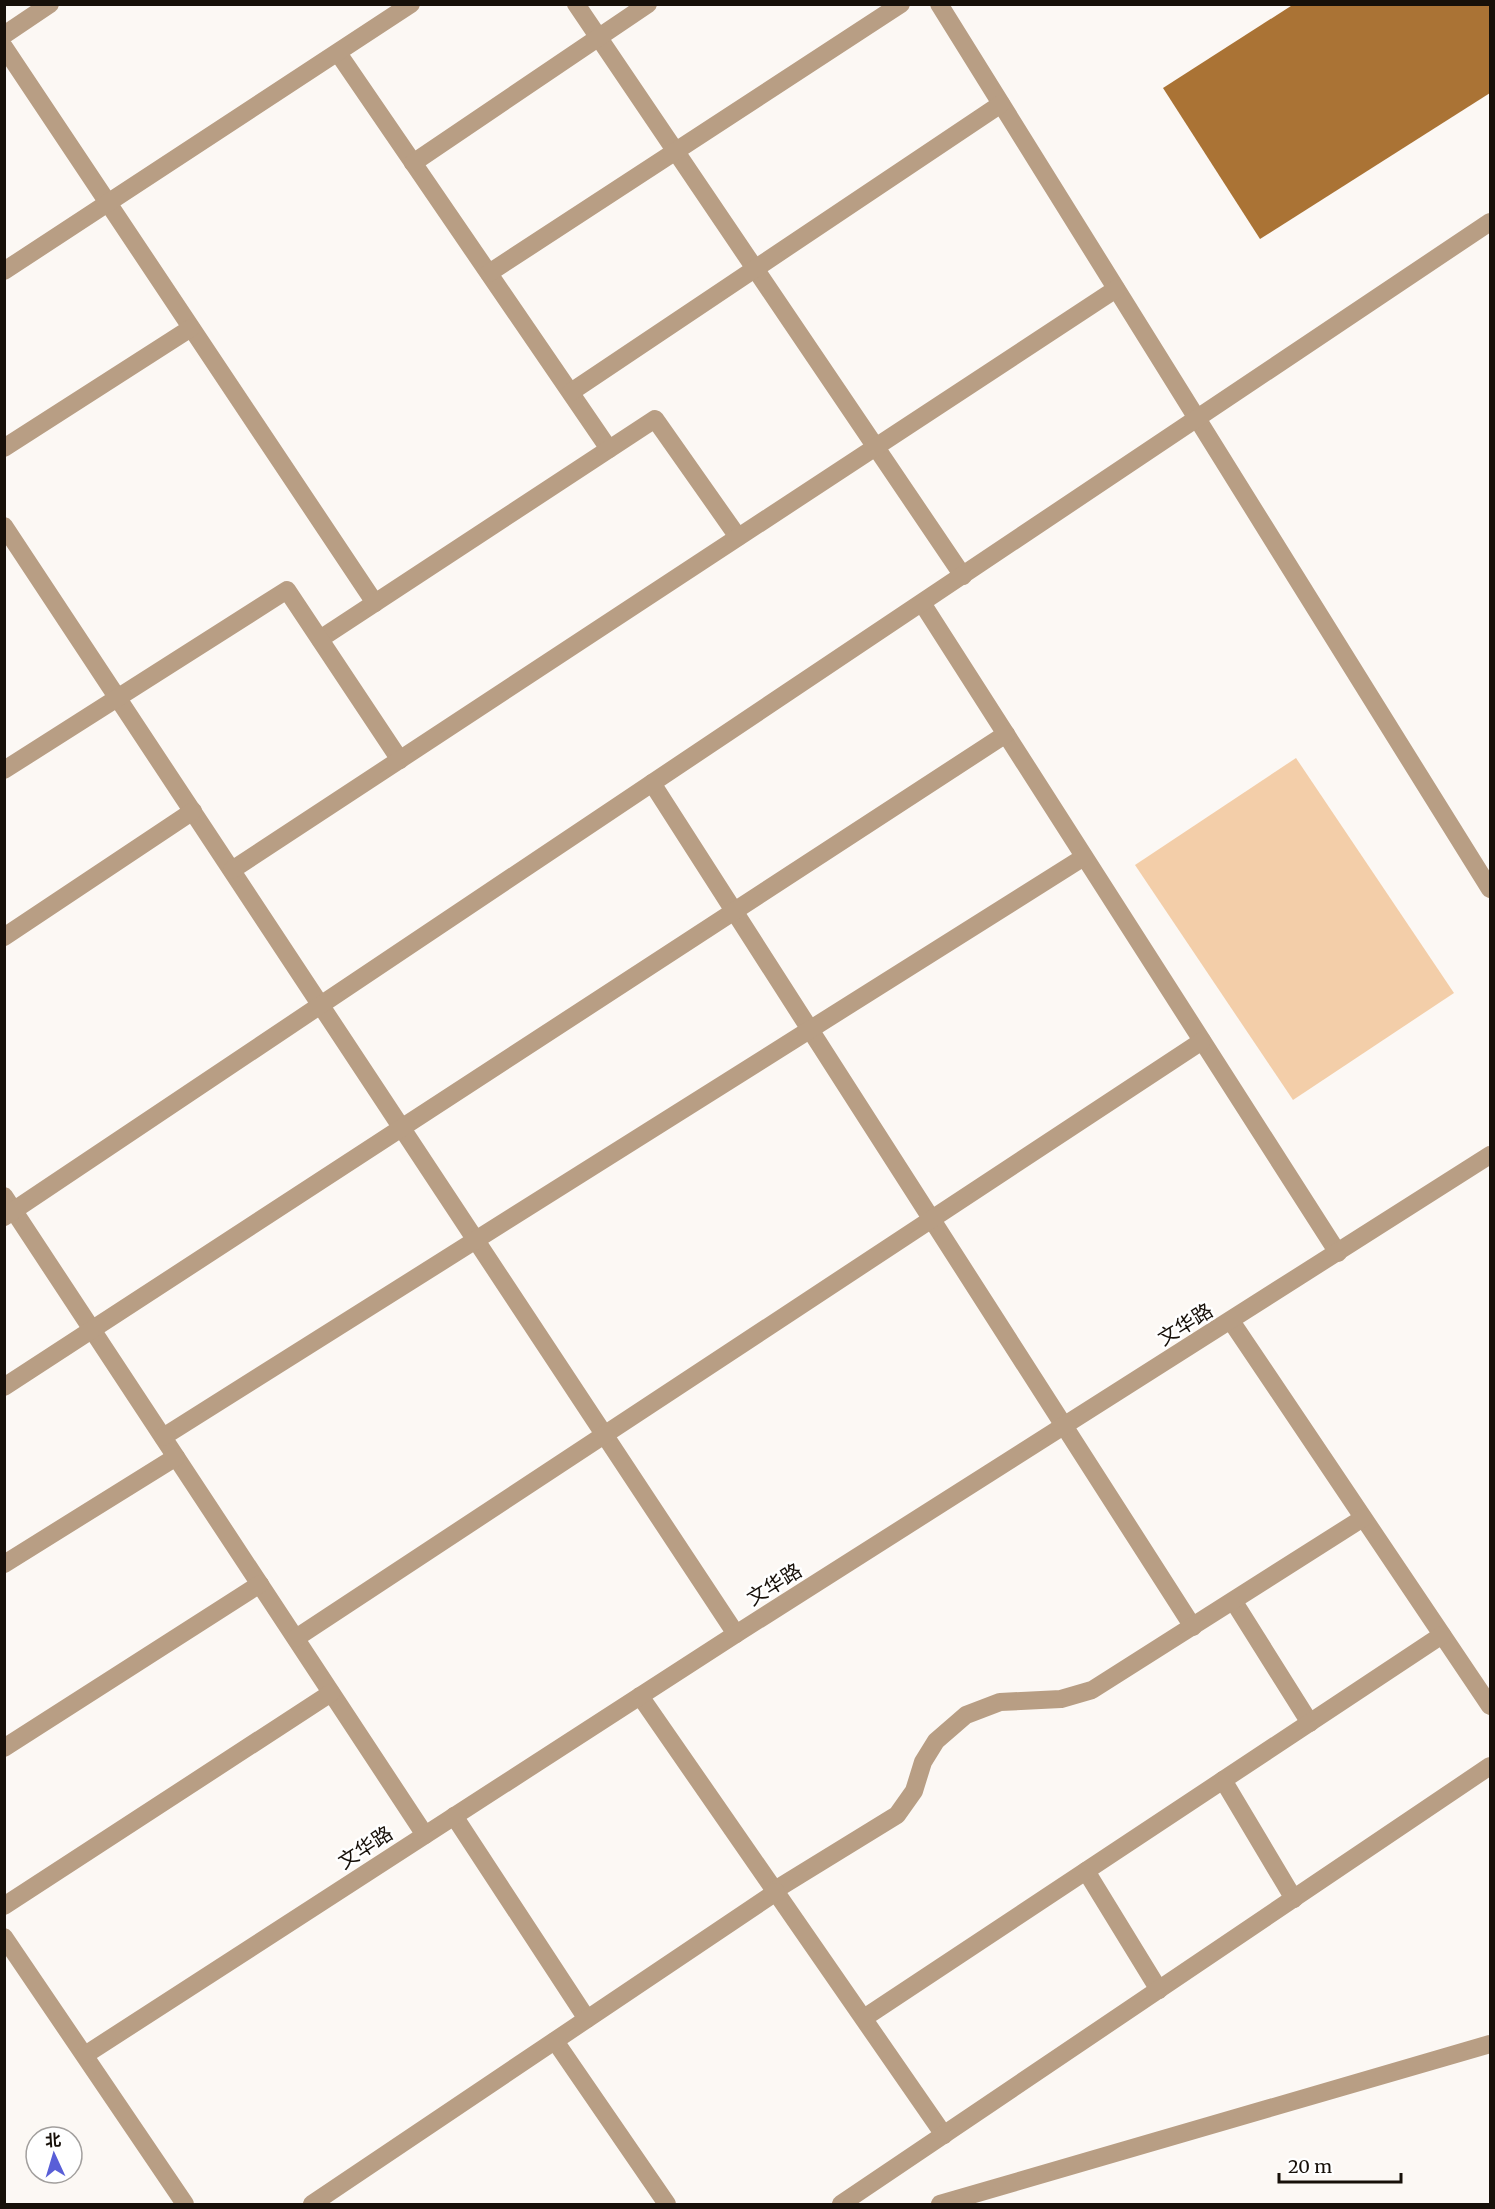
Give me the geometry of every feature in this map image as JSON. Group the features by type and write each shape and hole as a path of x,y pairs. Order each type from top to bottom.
{"street":[{"path":"4,35 50,4"},
{"path":"4,271 411,4"},
{"path":"576,4 963,576"},
{"path":"413,163 648,4"},
{"path":"489,273 901,4"},
{"path":"939,4 1491,889"},
{"path":"4,47 375,603"},
{"path":"338,52 609,449"},
{"path":"571,392 1001,105"},
{"path":"425,1835 93,1330 8,1208 321,1005 1491,222"},
{"path":"232,870 1116,289"},
{"path":"4,448 192,328"},
{"path":"320,639 655,419 738,537"},
{"path":"4,526 736,1634"},
{"path":"4,770 287,590 400,760"},
{"path":"922,603 1338,1253"},
{"path":"4,1387 1006,734"},
{"path":"652,783 1193,1627"},
{"path":"4,937 193,811"},
{"path":"163,1437 1084,857"},
{"path":"296,1638 1202,1041"},
{"name":"文华路","path":"85,2055 736,1634 1491,1155"},
{"path":"1231,1321 1491,1706"},
{"path":"4,1564 176,1457"},
{"path":"312,2205 775,1891 897,1815 914,1791 923,1762 936,1741 966,1715 1000,1702 1061,1699 1092,1690 1363,1518"},
{"path":"4,1748 260,1584"},
{"path":"1234,1602 1310,1723"},
{"path":"864,2018 1442,1635"},
{"path":"4,1906 331,1693"},
{"path":"640,1696 944,2135"},
{"path":"841,2205 1491,1766"},
{"path":"1223,1780 1294,1899"},
{"path":"454,1816 587,2019"},
{"path":"1086,1871 1159,1990"},
{"path":"4,1936 185,2205"},
{"path":"555,2041 667,2205"},
{"path":"940,2205 1491,2044"}],"shaded area":[{"path":"1296,758 1454,993 1293,1100 1135,865"}],"building":[{"path":"1294,4 1490,4 1490,93 1260,239 1163,88"}]}
